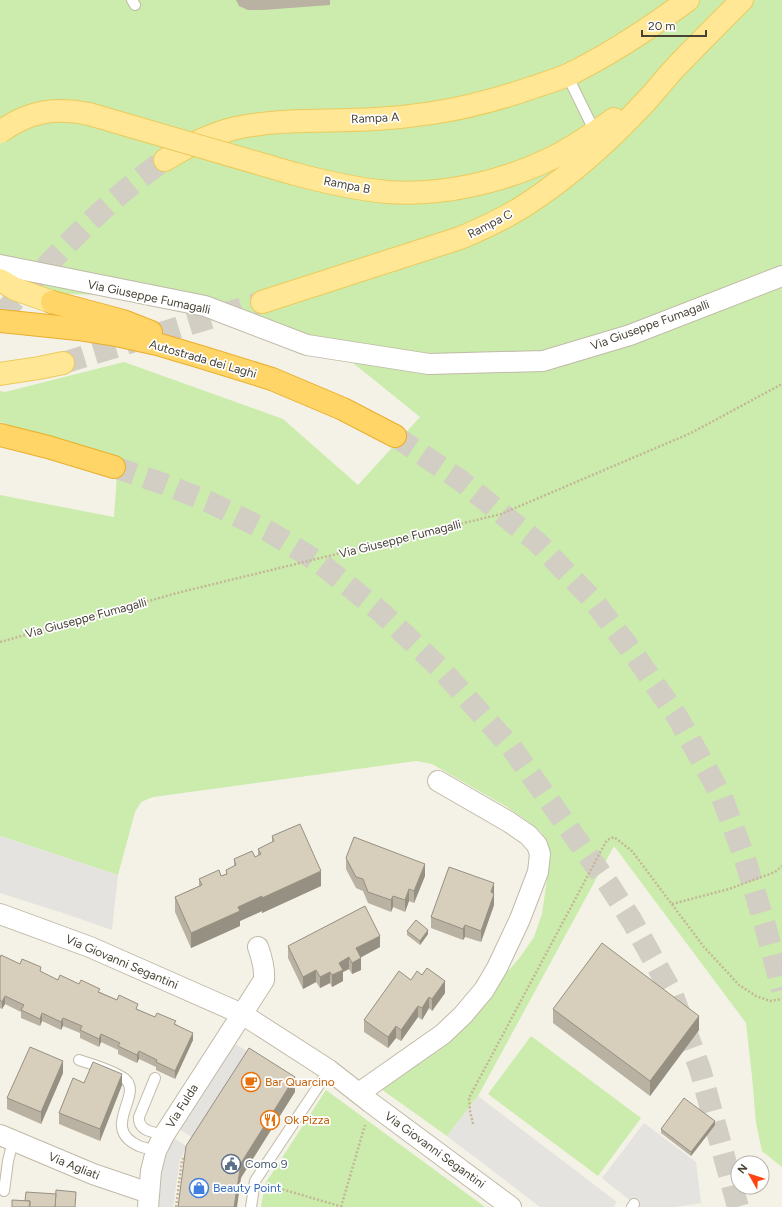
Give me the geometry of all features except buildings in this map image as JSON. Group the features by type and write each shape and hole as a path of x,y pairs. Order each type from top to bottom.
{"highway":[{"path":"52,302 123,320 272,379"},
{"name":"Autostrada dei Laghi","path":"0,321 78,329 157,344 272,379 343,409 395,436"},
{"path":"0,435 48,447 114,467"}],"main road":[{"name":"Rampa A","path":"165,160 186,147 220,133 236,129 278,122 375,119 432,113 485,103 512,95 576,70 627,43 688,0"},
{"path":"673,70 742,0"},
{"name":"Rampa B","path":"0,132 16,122 34,114 58,110 78,112 295,174 340,184 388,192 439,191 488,182 551,158 573,146 626,111 673,70"},
{"name":"Rampa C","path":"262,302 444,244 506,216 529,203 579,166 606,142 643,105 673,70"},
{"path":"1,276 15,289 52,302"},
{"path":"0,374 64,363"}],"street":[{"name":"Via Giuseppe Fumagalli","path":"1,276 205,306 307,345 429,364 543,361 630,335 782,276"},
{"path":"365,1098 444,1034 463,1015 484,990 497,968 520,919 538,872 540,854 537,845 528,835 510,822 438,781"},
{"name":"Via Giovanni Segantini","path":"0,914 90,947 242,1014 329,1070 511,1207"},
{"path":"242,1014 264,980 265,971 258,947"},
{"name":"Via Fulda","path":"148,1200 152,1171 160,1143 242,1014"},
{"name":"Via Agliati","path":"6,1138 92,1174 148,1200"}],"lane":[{"path":"576,70 595,132"},
{"path":"79,1060 116,1074 125,1079 129,1084 130,1092 121,1127 129,1140 138,1146 160,1143"},
{"path":"251,1207 255,1181 329,1070"},
{"path":"155,1078 139,1117 139,1123 142,1128 150,1131 160,1143"},
{"path":"4,1191 8,1161 6,1138"}],"path":[{"name":"Via Giuseppe Fumagalli","path":"0,642 181,592 501,514 691,433 782,384"},
{"path":"473,1124 470,1112 470,1098 607,840 614,837 632,851 704,947 739,985 756,996 770,1001 782,999"},
{"path":"672,904 729,888 775,872 782,866"},
{"path":"255,1181 342,1207 365,1098"},
{"path":"176,1207 182,1160 186,1154"}],"green space":[{"path":"0,0 782,0 782,1167 770,1157 770,1155 767,1155 762,1151 756,1123 746,1023 614,846 478,1096 447,1136 381,1089 442,1048 521,956 534,937 542,914 548,872 548,846 541,832 507,807 432,764 416,761 153,797 141,802 135,812 118,875 0,836 0,495 114,517 118,460 0,422 0,391 5,392 124,362 283,419 358,485 420,417 337,350 204,298 0,292"},
{"path":"531,1036 641,1118 598,1176 488,1094"},
{"path":"326,1090 485,1207 261,1207 265,1184"}],"shaded area":[{"path":"0,836 118,875 112,930 0,893"},
{"path":"234,1043 248,1052 193,1138 179,1129"},
{"path":"478,1096 617,1202 613,1207 540,1207 447,1136"},
{"path":"644,1123 696,1162 701,1203 675,1207 638,1207 602,1178"},
{"path":"174,1138 187,1147 180,1159 173,1207 156,1207 163,1157"}],"tunnel":[{"path":"0,316 58,253 99,213 165,160"},
{"path":"63,363 262,302"},
{"path":"395,436 460,480 537,542 593,600 634,654 678,718 721,795 744,856 766,929 782,990"},
{"path":"114,467 164,484 209,502 270,532 320,563 382,613 440,668 511,747 609,885 632,921 672,993 700,1069 738,1207"}],"place":[{"name":"Bar Quarcino","path":"251,1082"},
{"name":"Ok Pizza","path":"270,1120"},
{"name":"Como 9","path":"231,1164"},
{"name":"Beauty Point","path":"199,1188"}]}
